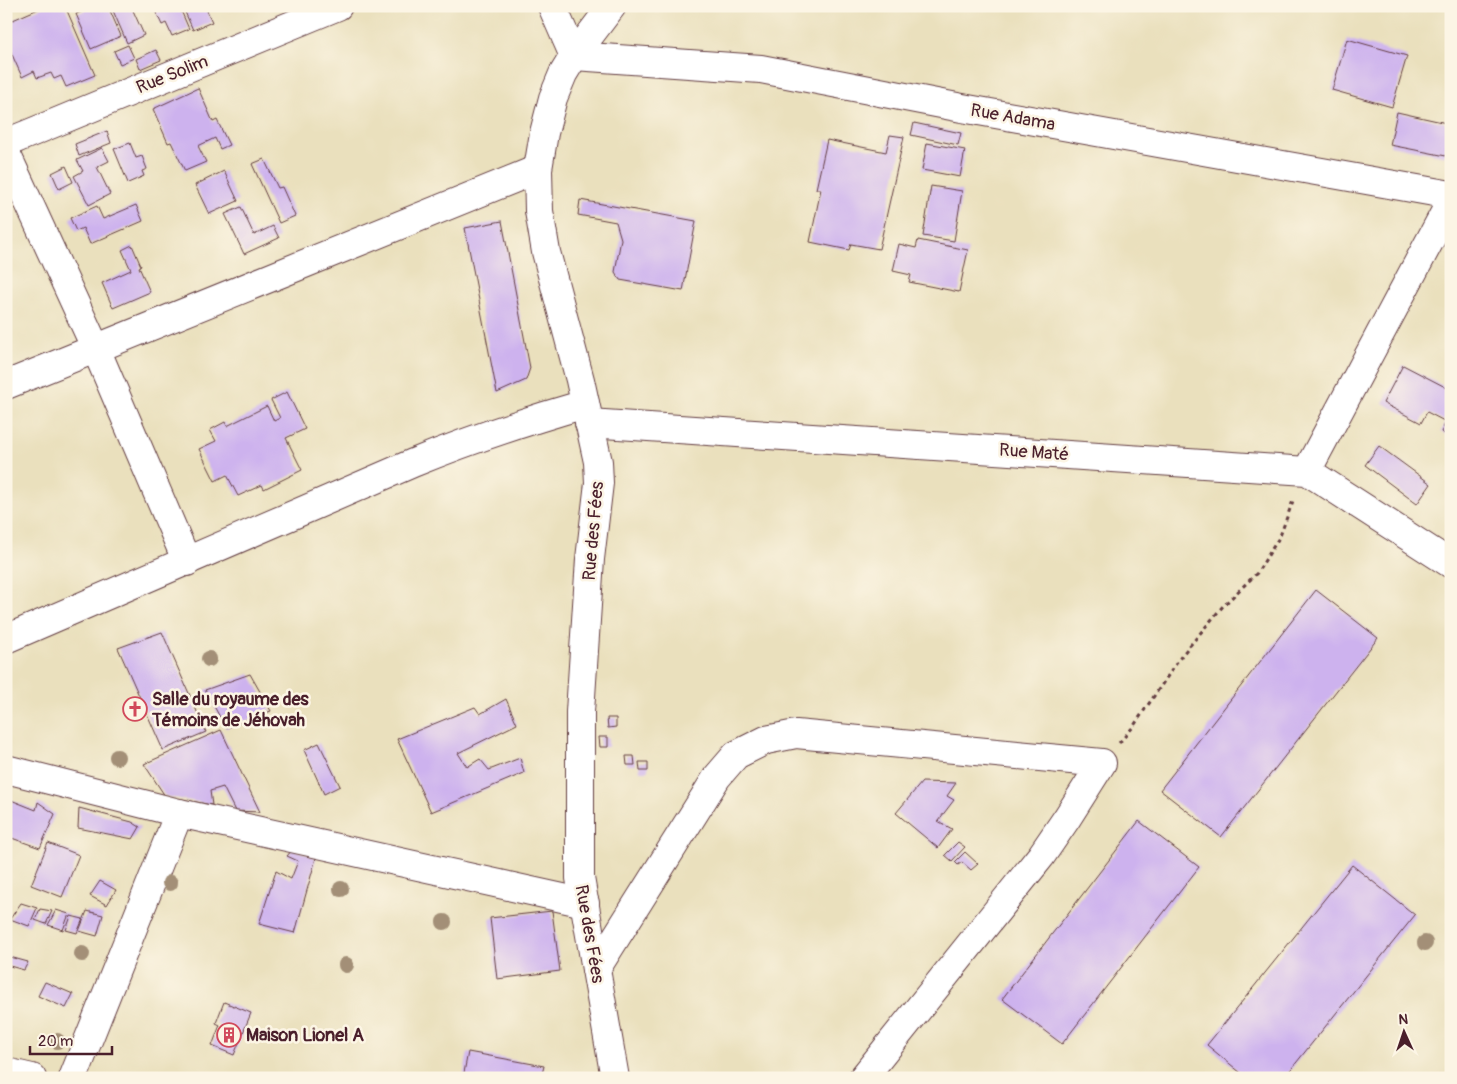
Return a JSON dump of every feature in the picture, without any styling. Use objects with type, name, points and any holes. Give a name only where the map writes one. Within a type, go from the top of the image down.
[{"type":"street","name":"Rue Solim","points":[[6,142],[338,6]]},
{"type":"street","points":[[552,6],[574,56]]},
{"type":"street","name":"Rue des Fées","points":[[612,6],[574,56],[563,74],[553,98],[544,133],[538,169],[539,211],[546,252],[598,462],[599,483],[590,559],[580,712],[580,878],[615,1078]]},
{"type":"street","name":"Rue Adama","points":[[574,56],[761,69],[962,108],[1451,195]]},
{"type":"street","points":[[6,154],[96,349],[187,562]]},
{"type":"street","points":[[6,384],[538,169]]},
{"type":"street","points":[[1307,471],[1451,201]]},
{"type":"street","points":[[6,639],[412,463],[530,420],[587,413]]},
{"type":"street","name":"Rue Maté","points":[[587,413],[1307,471],[1451,564]]},
{"type":"street","points":[[596,969],[717,777],[736,755],[766,740],[796,734],[1102,763],[1068,818],[1041,856],[863,1078]]},
{"type":"street","points":[[6,769],[179,813],[585,903]]},
{"type":"street","points":[[73,1078],[179,813]]},
{"type":"street","points":[[6,1072],[32,1078]]},
{"type":"path","points":[[1102,763],[1133,727],[1182,655],[1223,606],[1257,573],[1280,536],[1288,512],[1307,471]]},
{"type":"building","points":[[45,6],[65,6],[95,75],[66,87],[61,76],[54,79],[51,73],[37,78],[34,71],[22,77],[6,41],[6,23]]},
{"type":"building","points":[[89,6],[108,6],[121,36],[91,49],[76,14],[90,8]]},
{"type":"building","points":[[111,6],[131,6],[144,35],[127,43]]},
{"type":"building","points":[[159,6],[179,6],[189,29],[172,36],[166,23],[162,25],[156,12],[161,10]]},
{"type":"building","points":[[198,6],[205,6],[212,22],[193,30],[185,12]]},
{"type":"building","points":[[1347,39],[1407,56],[1392,107],[1332,90]]},
{"type":"building","points":[[128,45],[134,58],[120,64],[114,51]]},
{"type":"building","points":[[156,50],[161,60],[140,69],[136,59]]},
{"type":"building","points":[[198,88],[213,122],[217,120],[229,145],[220,149],[215,138],[198,146],[206,162],[185,171],[171,142],[168,143],[153,109]]},
{"type":"building","points":[[1397,112],[1451,124],[1446,156],[1390,145]]},
{"type":"building","points":[[914,123],[961,133],[958,145],[911,135]]},
{"type":"building","points":[[107,131],[111,143],[79,156],[75,144]]},
{"type":"building","points":[[890,135],[904,137],[879,249],[851,244],[849,250],[810,242],[821,189],[816,189],[827,140],[886,152]]},
{"type":"building","points":[[130,143],[136,158],[142,156],[147,169],[142,171],[144,176],[128,183],[114,149]]},
{"type":"building","points":[[927,143],[965,150],[960,177],[922,170]]},
{"type":"building","points":[[102,148],[109,161],[97,167],[110,194],[89,205],[74,176],[83,171],[77,160]]},
{"type":"building","points":[[264,159],[278,188],[282,187],[295,216],[279,223],[252,164]]},
{"type":"building","points":[[66,166],[73,182],[59,189],[52,173]]},
{"type":"building","points":[[224,171],[238,201],[209,214],[195,185]]},
{"type":"building","points":[[931,186],[962,191],[954,241],[923,236]]},
{"type":"building","points":[[580,200],[696,221],[683,291],[620,280],[615,272],[621,239],[616,222],[578,215]]},
{"type":"building","points":[[136,205],[143,221],[90,244],[83,228],[76,231],[70,218],[97,206],[103,219]]},
{"type":"building","points":[[241,207],[254,235],[273,226],[279,238],[244,254],[225,214]]},
{"type":"building","points":[[502,221],[530,368],[526,380],[497,393],[465,228]]},
{"type":"building","points":[[918,240],[968,250],[959,292],[909,282],[911,275],[893,271],[899,244],[916,248]]},
{"type":"building","points":[[132,245],[150,292],[113,308],[102,283],[131,270],[122,250]]},
{"type":"building","points":[[1403,365],[1451,390],[1451,437],[1441,432],[1446,422],[1427,412],[1421,423],[1383,403]]},
{"type":"building","points":[[287,392],[305,429],[286,438],[302,470],[264,489],[262,485],[238,496],[227,475],[215,481],[199,449],[216,441],[210,430],[225,422],[227,426],[267,406],[274,421],[280,418],[271,400]]},
{"type":"building","points":[[1379,446],[1431,484],[1417,504],[1365,465]]},
{"type":"building","points":[[1316,590],[1378,638],[1221,837],[1160,790]]},
{"type":"building","points":[[162,632],[206,732],[163,750],[118,648]]},
{"type":"building","points":[[250,674],[271,711],[226,728],[205,690]]},
{"type":"building","points":[[506,699],[517,724],[458,753],[467,767],[480,759],[489,770],[520,758],[524,773],[431,812],[397,739],[475,707],[480,714]]},
{"type":"building","points":[[607,718],[616,718],[616,727],[608,728]]},
{"type":"building","points":[[221,730],[260,812],[235,811],[223,787],[210,791],[212,805],[165,796],[144,764]]},
{"type":"building","points":[[599,737],[608,737],[608,747],[600,747]]},
{"type":"building","points":[[319,743],[340,786],[324,794],[304,750]]},
{"type":"building","points":[[626,756],[634,756],[635,765],[627,765]]},
{"type":"building","points":[[639,762],[648,762],[648,771],[640,771]]},
{"type":"building","points":[[922,782],[956,783],[947,796],[954,800],[938,821],[952,829],[938,848],[896,813]]},
{"type":"building","points":[[6,798],[36,810],[38,802],[55,814],[40,848],[6,836]]},
{"type":"building","points":[[79,808],[132,822],[140,827],[133,839],[78,828]]},
{"type":"building","points":[[1139,821],[1199,867],[1062,1044],[1002,999]]},
{"type":"building","points":[[958,842],[965,847],[952,861],[945,855]]},
{"type":"building","points":[[48,843],[79,855],[62,897],[31,885]]},
{"type":"building","points":[[293,849],[316,858],[295,933],[259,924],[276,871],[291,879],[298,861],[287,856]]},
{"type":"building","points":[[965,852],[978,864],[971,870],[962,862],[958,865],[955,862]]},
{"type":"building","points":[[1352,865],[1415,915],[1284,1078],[1247,1078],[1207,1045]]},
{"type":"building","points":[[100,881],[116,890],[107,905],[90,896]]},
{"type":"building","points":[[21,903],[37,908],[29,926],[10,919]]},
{"type":"building","points":[[40,909],[52,911],[46,924],[35,920]]},
{"type":"building","points":[[56,910],[69,914],[63,930],[48,925]]},
{"type":"building","points":[[87,911],[103,915],[97,936],[79,931]]},
{"type":"building","points":[[552,911],[560,971],[497,979],[490,918]]},
{"type":"building","points":[[71,916],[83,919],[77,933],[66,930]]},
{"type":"building","points":[[6,956],[28,962],[24,970],[6,965]]},
{"type":"building","points":[[45,982],[73,994],[66,1008],[38,996]]},
{"type":"building","name":"Maison Lionel A","points":[[224,1002],[251,1013],[234,1055],[212,1046],[220,1025],[216,1023]]},
{"type":"building","points":[[468,1052],[544,1066],[541,1078],[463,1078]]},
{"type":"place","name":"Salle du royaume des Témoins de Jéhovah","points":[[135,709]]},
{"type":"place","name":"Maison Lionel A","points":[[229,1035]]}]
